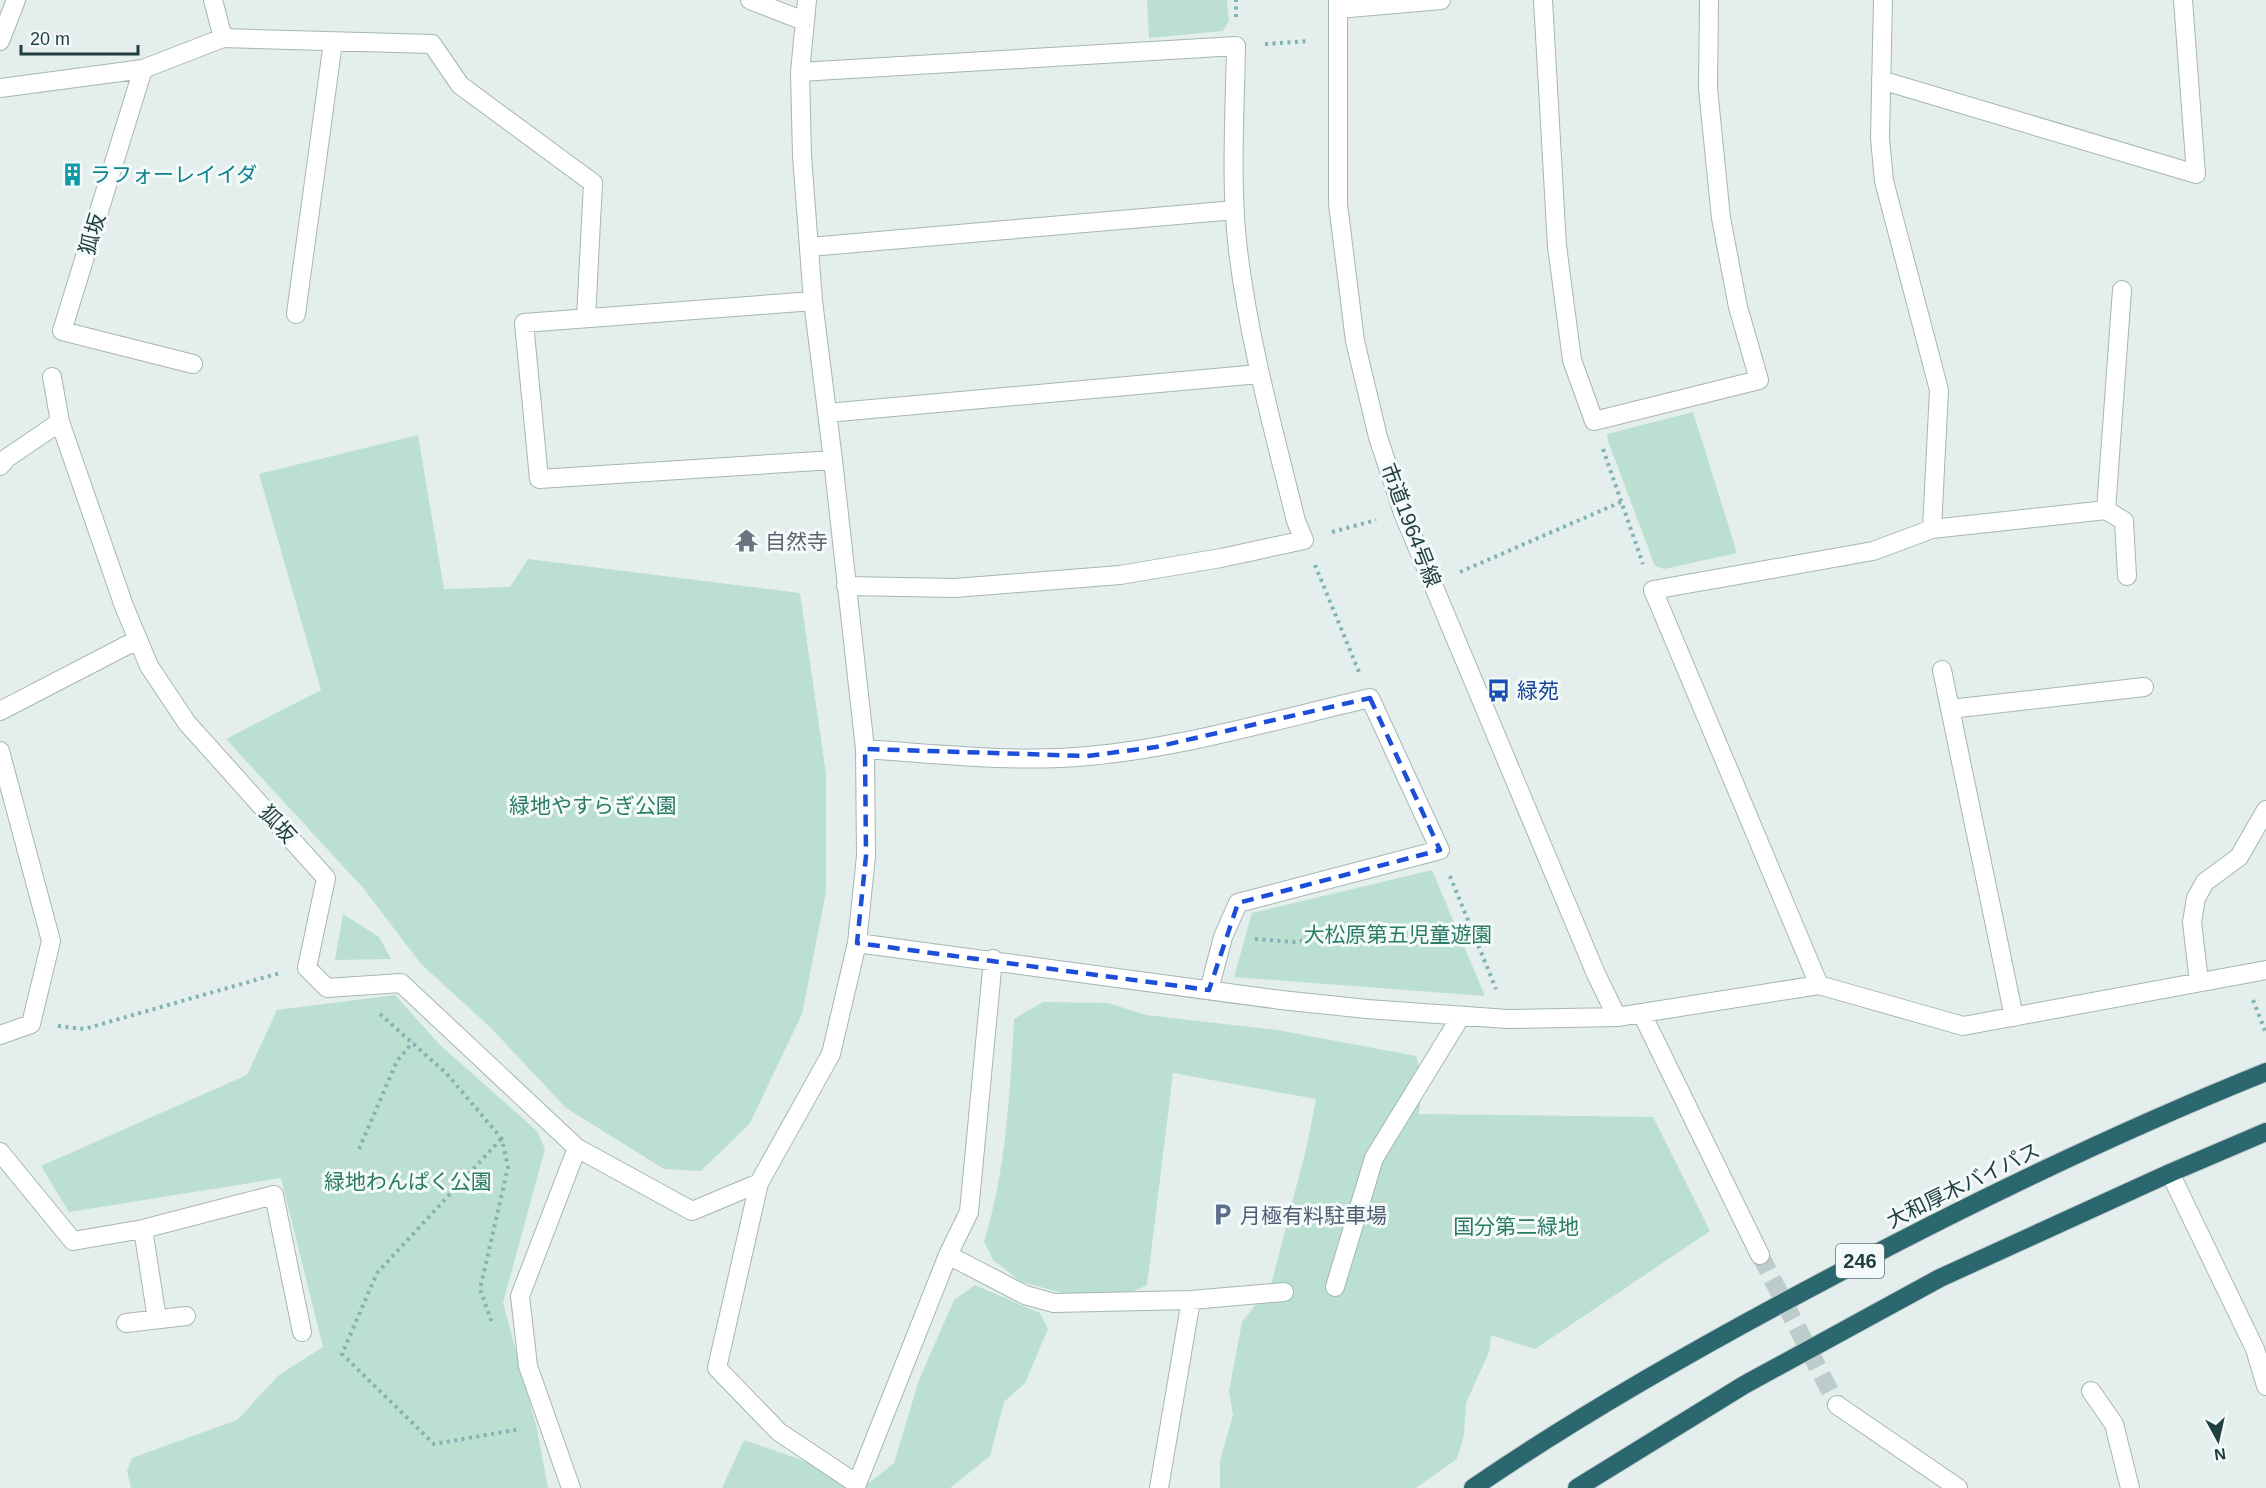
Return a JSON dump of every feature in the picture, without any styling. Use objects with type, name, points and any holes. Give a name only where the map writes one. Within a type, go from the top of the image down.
[{"type":"highway","name":"大和厚木バイパス","points":[[1473,1488],[1522,1454],[1716,1337],[1906,1236],[2145,1122],[2266,1072]]},
{"type":"highway","name":"246","points":[[1577,1488],[1744,1385],[1940,1278],[2170,1173],[2266,1132]]},
{"type":"street","points":[[0,41],[16,0]]},
{"type":"street","points":[[213,0],[223,38]]},
{"type":"street","points":[[750,0],[804,21]]},
{"type":"street","points":[[807,0],[800,72],[802,156],[813,301],[865,749],[866,856],[857,943],[831,1054],[759,1183],[717,1368],[779,1432],[857,1484],[948,1255],[969,1212],[993,959]]},
{"type":"street","points":[[1338,5],[1441,0]]},
{"type":"street","points":[[1543,0],[1557,246],[1572,360],[1594,421],[1759,380],[1738,307],[1721,218],[1708,89],[1709,0]]},
{"type":"street","points":[[1883,0],[1880,138],[1884,181],[1939,390],[1932,529]]},
{"type":"street","points":[[1881,80],[2196,174],[2183,0]]},
{"type":"street","name":"市道1964号線","points":[[1338,5],[1338,204],[1355,341],[1378,437],[1403,513],[1596,974],[1617,1017]]},
{"type":"street","points":[[0,88],[143,69],[223,38],[432,44],[460,85],[593,183],[586,318]]},
{"type":"street","points":[[296,314],[333,42]]},
{"type":"street","points":[[800,72],[1236,46],[1235,210],[1238,250],[1259,374],[1296,521],[1304,540],[1221,558],[1119,575],[956,588],[846,586]]},
{"type":"street","name":"狐坂","points":[[143,69],[62,331],[194,364]]},
{"type":"street","points":[[810,247],[1235,210]]},
{"type":"street","points":[[2106,510],[2121,290]]},
{"type":"street","points":[[813,301],[524,323],[539,479],[833,460]]},
{"type":"street","points":[[827,413],[1259,374]]},
{"type":"street","name":"狐坂","points":[[52,377],[60,422],[137,640],[149,666],[187,723],[326,878],[306,968]]},
{"type":"street","points":[[0,466],[7,458],[60,422]]},
{"type":"street","points":[[1819,985],[1653,590],[1873,551],[1932,529],[2106,510],[2124,521],[2127,576]]},
{"type":"street","points":[[0,711],[137,640]]},
{"type":"street","points":[[1942,670],[2014,1017]]},
{"type":"street","points":[[1950,709],[2144,687]]},
{"type":"street","points":[[865,749],[997,757],[1087,756],[1156,747],[1370,698],[1440,850],[1238,903],[1223,937],[1209,990]]},
{"type":"street","points":[[0,751],[51,941],[31,1024],[0,1035]]},
{"type":"street","points":[[2199,982],[2192,922],[2196,898],[2205,882],[2258,840],[2266,810]]},
{"type":"street","points":[[857,943],[1356,1008],[1508,1019],[1617,1017],[1819,985],[1963,1026],[2266,970]]},
{"type":"street","points":[[306,968],[327,988],[401,982],[577,1148],[692,1211],[759,1183]]},
{"type":"street","points":[[1642,1014],[1760,1255]]},
{"type":"street","points":[[1335,1287],[1374,1158],[1461,1016]]},
{"type":"street","points":[[571,1488],[528,1366],[520,1296],[577,1148]]},
{"type":"street","points":[[0,1152],[73,1241],[143,1229],[274,1195],[302,1332]]},
{"type":"street","points":[[2170,1173],[2255,1349],[2266,1386]]},
{"type":"street","points":[[143,1229],[157,1319]]},
{"type":"street","points":[[948,1255],[1025,1295],[1054,1303],[1191,1300],[1284,1292]]},
{"type":"street","points":[[1159,1488],[1191,1300]]},
{"type":"street","points":[[126,1323],[186,1316]]},
{"type":"street","points":[[2091,1391],[2114,1424],[2130,1488]]},
{"type":"street","points":[[1837,1405],[1958,1488]]},
{"type":"path","points":[[1236,46],[1317,40]]},
{"type":"path","points":[[1594,421],[1653,590]]},
{"type":"path","points":[[1460,572],[1621,501]]},
{"type":"path","points":[[1370,698],[1304,540],[1383,518]]},
{"type":"path","points":[[1440,850],[1508,1019]]},
{"type":"path","points":[[1281,941],[1295,942],[1361,932]]},
{"type":"path","points":[[31,1024],[84,1029],[275,974],[306,968]]},
{"type":"path","points":[[353,986],[375,1010],[447,1074],[502,1138],[377,1273],[342,1354],[434,1444],[528,1428]]},
{"type":"path","points":[[2250,993],[2266,1033]]},
{"type":"path","points":[[359,1149],[397,1061],[413,1042]]},
{"type":"highlighted area","points":[[1370,698],[1440,850],[1238,903],[1209,990],[857,943],[866,856],[865,749],[1087,756],[1156,747]]},
{"type":"green space","points":[[1147,0],[1227,0],[1229,21],[1223,31],[1149,38]]},
{"type":"green space","points":[[1693,412],[1737,553],[1664,569],[1655,566],[1607,434]]},
{"type":"green space","name":"緑地やすらぎ公園","points":[[418,435],[444,589],[510,587],[528,559],[800,593],[826,774],[826,892],[802,1014],[750,1123],[701,1171],[664,1169],[566,1108],[490,1027],[421,964],[364,889],[226,739],[321,690],[259,474]]},
{"type":"green space","name":"大松原第五児童遊園","points":[[1432,870],[1485,996],[1234,977],[1252,913]]},
{"type":"green space","points":[[343,914],[379,937],[391,959],[335,960]]},
{"type":"green space","name":"緑地わんぱく公園","points":[[395,995],[441,1046],[537,1131],[545,1149],[503,1303],[537,1429],[548,1488],[131,1488],[127,1471],[132,1458],[237,1420],[279,1375],[323,1347],[281,1178],[69,1212],[41,1166],[247,1075],[277,1010]]},
{"type":"green space","name":"国分第二緑地","points":[[1043,1002],[1108,1003],[1146,1015],[1277,1030],[1416,1056],[1423,1081],[1419,1114],[1653,1117],[1710,1231],[1535,1349],[1491,1335],[1489,1352],[1466,1403],[1464,1435],[1457,1459],[1416,1488],[1220,1488],[1220,1461],[1233,1415],[1229,1391],[1242,1322],[1271,1285],[1307,1145],[1316,1099],[1173,1073],[1147,1285],[1132,1292],[1084,1299],[1022,1282],[994,1261],[984,1242],[1002,1160],[1009,1103],[1014,1019]]},
{"type":"green space","points":[[975,1285],[1040,1313],[1048,1329],[1025,1383],[1004,1402],[990,1456],[950,1488],[722,1488],[744,1440],[869,1483],[894,1463],[919,1380],[954,1300]]},
{"type":"tunnel","points":[[1760,1255],[1837,1405]]},
{"type":"place","name":"ラフォーレイイダ","points":[[72,174]]},
{"type":"place","name":"自然寺","points":[[747,541]]},
{"type":"place","name":"緑苑","points":[[1499,690]]},
{"type":"place","name":"月極有料駐車場","points":[[1222,1215]]}]
